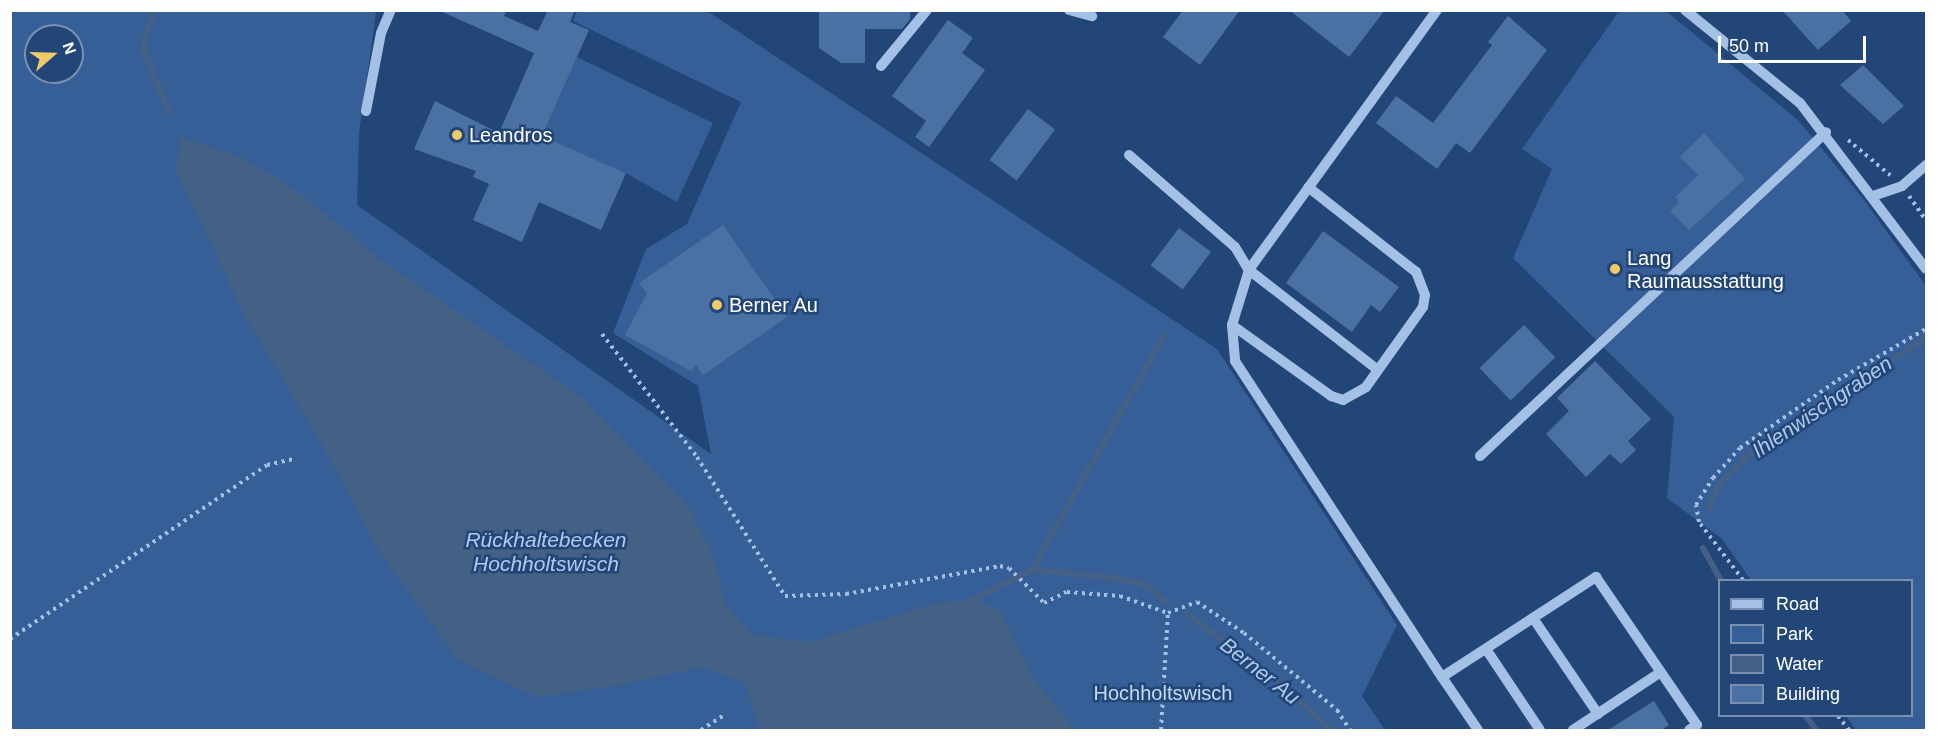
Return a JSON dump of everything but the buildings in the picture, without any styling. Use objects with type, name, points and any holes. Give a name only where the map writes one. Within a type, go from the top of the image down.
[{"type":"street","points":[[366,111],[381,33],[391,10]]},
{"type":"street","points":[[881,66],[927,10]]},
{"type":"street","points":[[1069,10],[1092,16]]},
{"type":"street","points":[[1437,10],[1249,270],[1232,324],[1235,361],[1478,730]]},
{"type":"street","points":[[1685,10],[1800,103],[1826,132],[1926,269]]},
{"type":"street","points":[[1480,456],[1826,132]]},
{"type":"street","points":[[1129,155],[1234,247],[1249,270],[1378,370]]},
{"type":"street","points":[[1873,196],[1902,186],[1926,165]]},
{"type":"street","points":[[1232,324],[1331,396],[1343,400],[1360,394],[1423,307],[1421,281],[1407,262],[1308,187]]},
{"type":"street","points":[[1442,677],[1596,577],[1661,672],[1696,729]]},
{"type":"street","points":[[1533,618],[1598,714]]},
{"type":"street","points":[[1486,649],[1540,730]]},
{"type":"street","points":[[1572,730],[1661,672]]},
{"type":"path","points":[[1846,138],[1902,186],[1926,220]]},
{"type":"path","points":[[1742,579],[1699,522],[1696,505],[1713,478],[1740,448],[1838,380],[1926,329]]},
{"type":"path","points":[[602,334],[697,457],[785,596],[846,594],[1000,566],[1009,568],[1044,603],[1067,592],[1120,596],[1168,613],[1197,602],[1244,633],[1337,710],[1350,730]]},
{"type":"path","points":[[10,639],[267,465],[294,459]]},
{"type":"path","points":[[1161,730],[1168,613]]},
{"type":"path","points":[[700,730],[724,715]]},
{"type":"path","points":[[1839,717],[1849,730]]},
{"type":"green space","name":"Hochholtswisch","points":[[370,10],[376,13],[359,133],[357,205],[711,454],[698,386],[613,333],[646,249],[687,224],[741,102],[573,21],[577,11],[707,11],[1217,349],[1397,625],[1362,696],[1385,730],[11,730],[10,11]]},
{"type":"green space","points":[[1619,11],[1666,11],[1798,120],[1864,200],[1926,286],[1926,730],[1856,730],[1847,717],[1913,717],[1913,579],[1750,579],[1722,539],[1667,498],[1674,417],[1513,258],[1552,169],[1522,149]]},
{"type":"green space","points":[[577,57],[713,123],[677,202],[626,173],[542,136]]},
{"type":"water","name":"Rückhaltebecken Hochholtswisch","points":[[180,137],[241,157],[275,177],[310,201],[384,262],[580,396],[688,505],[715,559],[724,603],[753,635],[810,642],[937,603],[974,599],[1000,611],[1036,682],[1075,730],[760,730],[745,683],[701,667],[625,684],[538,697],[458,660],[381,554],[315,432],[247,320],[176,171]]},
{"type":"waterway","name":"Berner Au","points":[[155,10],[145,38],[145,55],[170,113]]},
{"type":"waterway","points":[[1032,570],[1164,336]]},
{"type":"waterway","name":"Ihlenwischgraben","points":[[1709,508],[1719,485],[1757,446],[1921,341]]},
{"type":"waterway","name":"Ihlenwischgraben","points":[[1703,548],[1720,579]]},
{"type":"waterway","name":"Berner Au","points":[[974,599],[1032,570],[1100,576],[1145,584],[1167,603]]},
{"type":"waterway","name":"Berner Au","points":[[1187,614],[1287,689],[1331,730]]},
{"type":"waterway","name":"Ihlenwischgraben","points":[[1807,717],[1816,730]]},
{"type":"place","name":"Leandros","points":[[457,135]]},
{"type":"place","name":"Lang Raumausstattung","points":[[1615,269]]},
{"type":"place","name":"Berner Au","points":[[717,305]]}]
